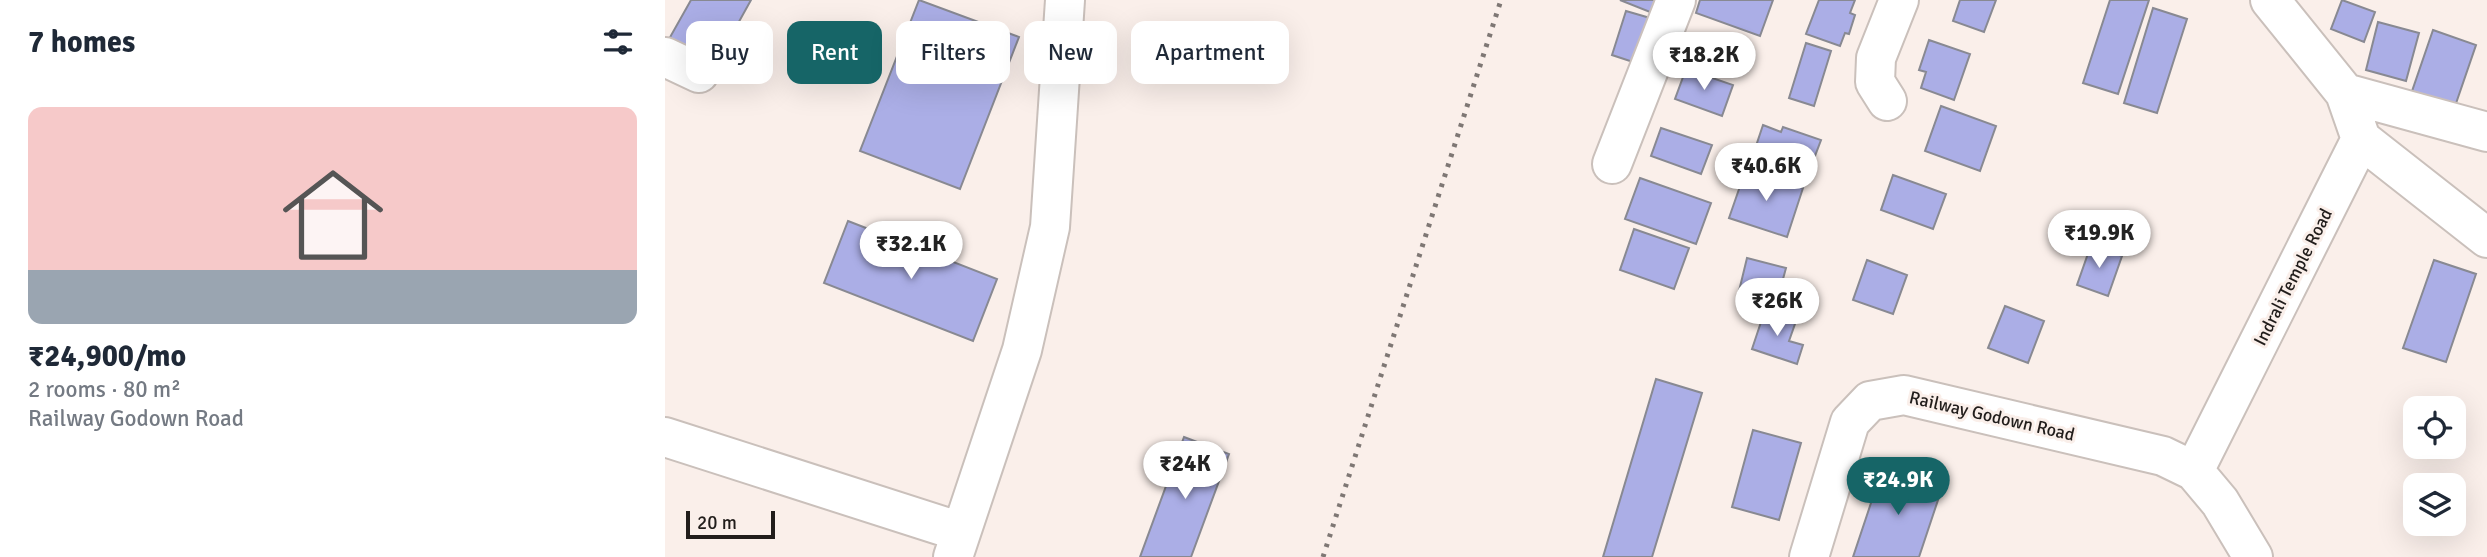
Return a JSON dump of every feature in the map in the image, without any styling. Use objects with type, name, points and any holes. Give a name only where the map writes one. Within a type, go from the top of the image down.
[{"type":"street","points":[[665,437],[957,545],[1022,350],[1051,227],[1065,0]]},
{"type":"street","points":[[1612,164],[1677,0]]},
{"type":"street","points":[[1887,101],[1875,82],[1876,58],[1899,0]]},
{"type":"street","points":[[2270,0],[2345,93],[2361,139],[2487,238]]},
{"type":"street","points":[[665,57],[686,67]]},
{"type":"street","points":[[2345,93],[2487,132]]},
{"type":"street","name":"Indrali Temple Road","points":[[2194,471],[2361,139]]},
{"type":"street","name":"Railway Godown Road","points":[[1809,557],[1850,422],[1870,401],[1905,395],[2163,456],[2194,471]]},
{"type":"street","points":[[2194,471],[2220,502],[2253,557]]},
{"type":"building","points":[[691,0],[751,0],[739,21],[686,21],[686,49],[669,39]]},
{"type":"building","points":[[919,0],[976,21],[911,21]]},
{"type":"building","points":[[1620,0],[1667,0],[1660,16]]},
{"type":"building","points":[[1700,0],[1773,0],[1760,36],[1696,13]]},
{"type":"building","points":[[1819,0],[1855,0],[1850,13],[1855,15],[1849,34],[1845,33],[1840,46],[1806,34]]},
{"type":"building","points":[[1960,0],[1996,0],[1984,32],[1953,21]]},
{"type":"building","points":[[2110,0],[2149,0],[2118,94],[2083,83]]},
{"type":"building","points":[[2342,0],[2375,12],[2364,42],[2331,29]]},
{"type":"building","points":[[2153,8],[2187,19],[2157,113],[2124,103]]},
{"type":"building","points":[[1626,11],[1650,18],[1636,63],[1612,55]]},
{"type":"building","points":[[2378,22],[2419,33],[2406,81],[2366,70]]},
{"type":"building","points":[[2433,30],[2476,45],[2452,115],[2409,100]]},
{"type":"building","points":[[1010,34],[1019,37],[1010,60]]},
{"type":"building","points":[[1929,40],[1970,54],[1954,100],[1921,88],[1926,72],[1919,70]]},
{"type":"building","points":[[1806,43],[1831,51],[1814,106],[1789,98]]},
{"type":"building","points":[[896,59],[896,84],[1001,84],[960,189],[860,151]]},
{"type":"building","points":[[1686,69],[1733,85],[1722,116],[1675,99]]},
{"type":"building","points":[[1941,106],[1996,126],[1980,171],[1925,151]]},
{"type":"building","points":[[1763,125],[1781,132],[1783,127],[1821,140],[1807,177],[1752,158]]},
{"type":"building","points":[[1661,128],[1712,145],[1701,174],[1651,156]]},
{"type":"building","points":[[1746,169],[1803,188],[1787,237],[1729,218]]},
{"type":"building","points":[[1893,175],[1946,194],[1933,229],[1881,210]]},
{"type":"building","points":[[1640,178],[1711,203],[1696,244],[1625,219]]},
{"type":"building","points":[[848,221],[997,279],[973,341],[824,283]]},
{"type":"building","points":[[1634,229],[1689,248],[1674,289],[1620,270]]},
{"type":"building","points":[[2091,245],[2122,256],[2108,296],[2077,285]]},
{"type":"building","points":[[1747,258],[1786,268],[1777,301],[1739,291]]},
{"type":"building","points":[[1867,260],[1907,275],[1893,314],[1853,300]]},
{"type":"building","points":[[2434,260],[2476,274],[2446,362],[2403,348]]},
{"type":"building","points":[[2005,306],[2044,321],[2028,363],[1988,348]]},
{"type":"building","points":[[1765,310],[1796,321],[1789,341],[1803,345],[1797,364],[1752,349]]},
{"type":"building","points":[[1656,379],[1702,393],[1652,557],[1603,557]]},
{"type":"building","points":[[1753,430],[1801,443],[1779,520],[1732,507]]},
{"type":"building","points":[[1184,437],[1229,454],[1191,557],[1140,557]]},
{"type":"building","points":[[1883,467],[1942,488],[1919,557],[1853,557]]},
{"type":"railway","points":[[1323,557],[1501,0]]}]
